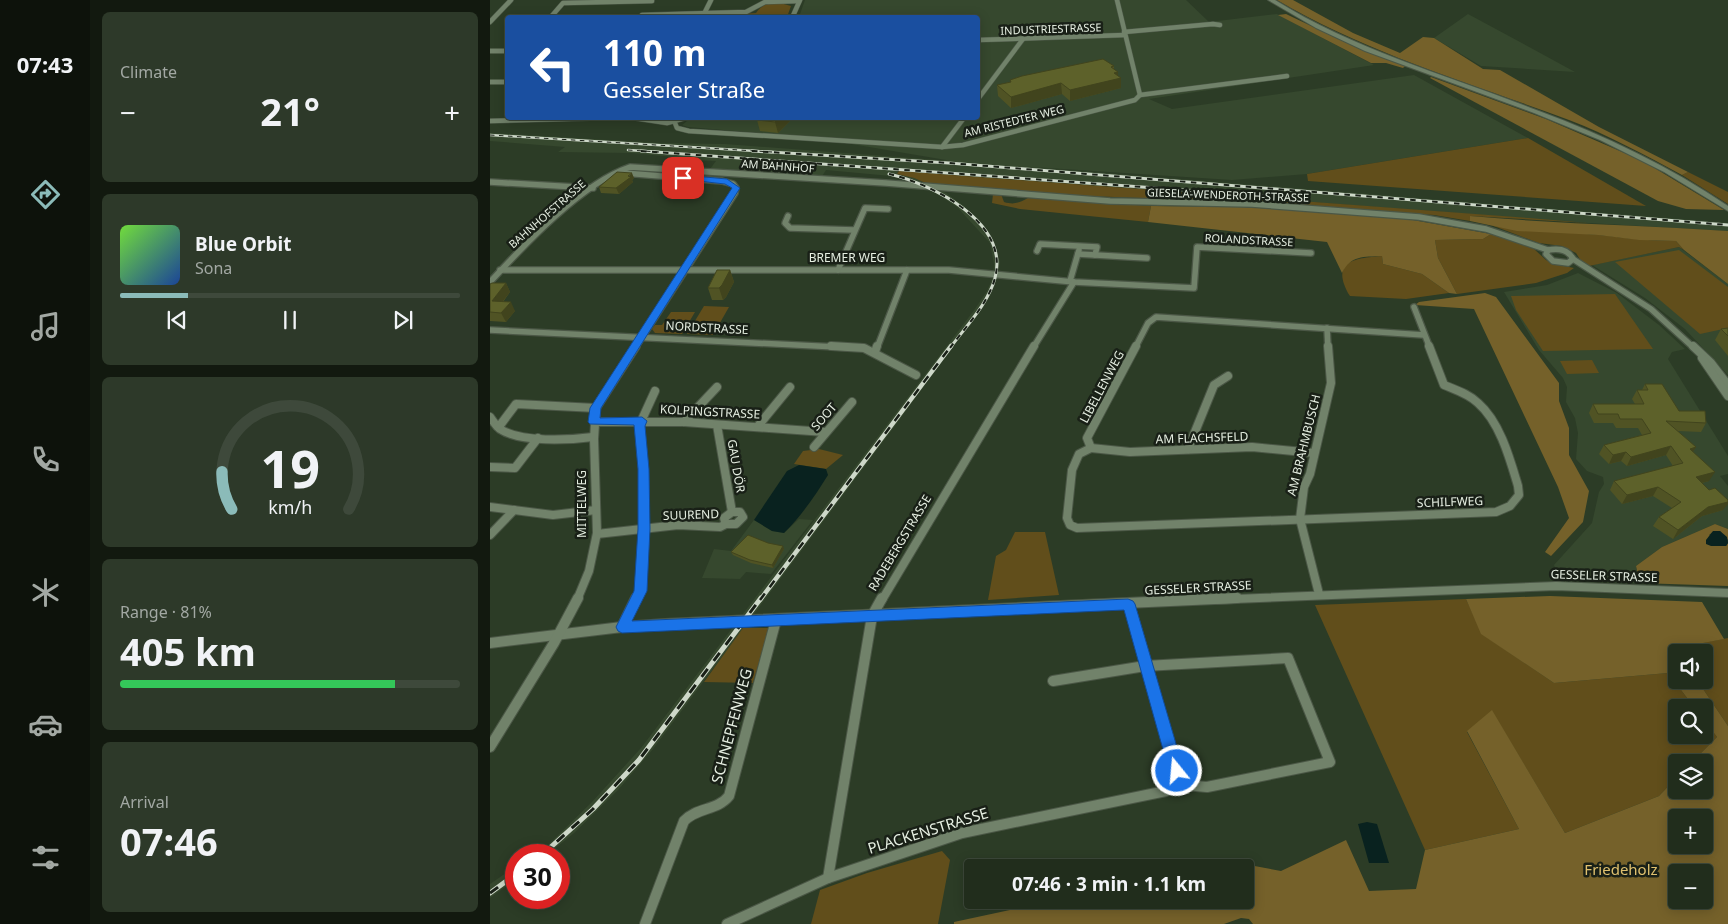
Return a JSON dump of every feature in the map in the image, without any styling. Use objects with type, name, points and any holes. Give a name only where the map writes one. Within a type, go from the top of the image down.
[{"type":"main road","points":[[1271,0],[1344,40],[1564,122],[1613,143],[1665,169],[1728,208]]},
{"type":"street","points":[[490,22],[511,0]]},
{"type":"street","points":[[553,15],[564,2],[653,0]]},
{"type":"street","points":[[643,15],[653,0]]},
{"type":"street","points":[[704,14],[711,0]]},
{"type":"street","points":[[687,15],[746,12],[765,2],[799,0],[793,15]]},
{"type":"street","points":[[1117,0],[1140,95]]},
{"type":"street","name":"INDUSTRIESTRASSE","points":[[980,40],[1125,34],[1213,24],[1220,25]]},
{"type":"street","points":[[980,96],[1023,39]]},
{"type":"street","points":[[490,51],[505,51]]},
{"type":"street","name":"AM RISTEDTER WEG","points":[[650,120],[675,123],[677,128],[689,131],[942,147],[963,144],[1135,100],[1140,95],[1287,76]]},
{"type":"street","points":[[490,82],[505,82]]},
{"type":"street","points":[[490,121],[527,120]]},
{"type":"street","points":[[675,123],[681,120]]},
{"type":"street","points":[[942,147],[962,120]]},
{"type":"street","name":"BAHNHOFSTRASSE","points":[[490,282],[529,241],[613,172],[622,167]]},
{"type":"street","name":"AM BAHNHOF","points":[[622,167],[933,187]]},
{"type":"street","name":"MITTELWEG","points":[[490,747],[559,634],[580,593],[591,561],[597,534],[593,437],[596,408],[640,336],[736,188],[733,184],[722,181],[613,172]]},
{"type":"street","points":[[490,182],[593,188]]},
{"type":"street","name":"GIESELA-WENDEROTH-STRASSE","points":[[933,187],[1110,201],[1252,204],[1419,217],[1486,230],[1548,250],[1560,249],[1568,252],[1570,261]]},
{"type":"street","points":[[838,270],[854,230],[866,208],[888,209]]},
{"type":"street","points":[[788,216],[785,223],[790,228],[854,230]]},
{"type":"street","points":[[1037,251],[1040,244],[1097,247],[1095,255]]},
{"type":"street","name":"RADEBERGSTRASSE","points":[[828,878],[872,616],[979,434],[1072,282],[1080,246]]},
{"type":"street","name":"ROLANDSTRASSE","points":[[1194,288],[1196,247],[1311,253]]},
{"type":"street","points":[[1548,250],[1546,254],[1548,258],[1560,263],[1570,261],[1593,272],[1651,309],[1711,363],[1728,385]]},
{"type":"street","points":[[1078,254],[1147,258]]},
{"type":"street","name":"BREMER WEG","points":[[500,270],[948,270],[1072,282],[1194,288]]},
{"type":"street","points":[[875,352],[907,270]]},
{"type":"street","name":"SCHILFWEG","points":[[1300,519],[1496,512],[1510,506],[1519,495],[1518,482],[1489,413],[1479,403],[1444,385],[1414,307]]},
{"type":"street","name":"LIBELLENWEG","points":[[1091,448],[1087,438],[1148,323],[1156,317],[1327,328]]},
{"type":"street","points":[[1327,328],[1424,335]]},
{"type":"street","name":"AM BRAHMBUSCH","points":[[1319,594],[1300,519],[1304,487],[1310,474],[1331,383],[1327,328]]},
{"type":"street","name":"NORDSTRASSE","points":[[490,330],[864,348],[875,352],[916,375]]},
{"type":"street","points":[[1700,354],[1728,396]]},
{"type":"street","points":[[1188,449],[1214,385],[1228,376]]},
{"type":"street","points":[[684,422],[716,387]]},
{"type":"street","points":[[758,426],[790,387]]},
{"type":"street","points":[[622,627],[640,591],[644,529],[643,469],[639,426],[655,391]]},
{"type":"street","name":"SOOT","points":[[814,447],[852,402]]},
{"type":"street","points":[[497,426],[501,424],[516,404],[596,408]]},
{"type":"street","points":[[490,417],[497,426],[507,433],[538,438],[578,439],[593,437]]},
{"type":"street","name":"KOLPINGSTRASSE","points":[[594,422],[684,422],[825,432]]},
{"type":"street","name":"GAU DÖR","points":[[717,425],[732,512],[740,512],[743,517],[740,522],[726,524]]},
{"type":"street","points":[[490,467],[515,468],[538,438]]},
{"type":"street","name":"AM FLACHSFELD","points":[[1091,448],[1130,452],[1252,447],[1314,453]]},
{"type":"street","points":[[1091,448],[1079,454],[1072,470],[1067,518],[1070,525],[1077,528],[1300,519]]},
{"type":"street","points":[[490,507],[553,516],[596,510]]},
{"type":"street","points":[[490,535],[514,510]]},
{"type":"street","points":[[726,524],[724,518],[732,512]]},
{"type":"street","name":"SUUREND","points":[[597,534],[678,525],[720,526],[726,524]]},
{"type":"street","name":"GESSELER STRASSE","points":[[490,643],[622,627],[1319,594],[1527,586],[1728,593]]},
{"type":"street","points":[[1128,604],[1132,612],[1145,666],[1177,771],[1174,784]]},
{"type":"street","name":"SCHNEPFENWEG","points":[[644,924],[684,821],[693,811],[722,805],[729,796],[776,620]]},
{"type":"street","name":"PLACKENSTRASSE","points":[[727,924],[828,878],[962,833],[1166,790],[1174,784],[1207,787],[1330,762],[1288,658],[1145,666],[1053,682]]},
{"type":"shaded area","points":[[805,0],[1186,0],[1209,22],[1277,14],[1374,65],[1149,99],[1172,109],[1414,75],[1528,138],[1307,174],[1232,180],[1017,166],[1728,223],[1728,231],[1588,223],[899,171],[897,174],[914,178],[943,191],[964,206],[993,241],[1000,262],[990,294],[900,419],[653,749],[618,790],[574,833],[560,844],[549,844],[592,802],[641,748],[975,309],[987,291],[993,277],[994,264],[990,243],[957,207],[924,185],[891,176],[826,170],[821,178],[710,169],[716,161],[695,160],[696,157],[685,158],[631,153],[558,152],[565,147],[490,141],[490,133],[657,143],[725,144],[952,161],[816,138],[682,125],[688,120],[980,120],[980,15],[800,15]]},
{"type":"shaded area","points":[[780,3],[791,6],[788,15],[738,15],[756,13],[769,4]]},
{"type":"shaded area","points":[[1468,14],[1575,72],[1481,66],[1434,38]]},
{"type":"shaded area","points":[[1528,138],[1646,206],[1308,181],[1307,174]]},
{"type":"shaded area","points":[[899,171],[1588,223],[1470,216],[1470,221],[1434,215],[1253,202],[1059,195],[940,184],[935,187],[914,178],[897,174]]},
{"type":"shaded area","points":[[1688,172],[1728,192],[1728,204],[1682,175]]},
{"type":"shaded area","points":[[993,194],[1001,194],[1004,202],[1011,203],[1028,198],[1151,206],[1148,222],[1020,209],[992,203]]},
{"type":"shaded area","points":[[1491,225],[1532,231],[1676,241],[1684,250],[1679,247],[1589,266],[1581,261],[1576,253],[1562,246],[1539,243]]},
{"type":"shaded area","points":[[1491,234],[1534,249],[1546,260],[1554,264],[1574,268],[1567,273],[1536,283],[1457,294],[1438,258],[1435,240],[1483,239]]},
{"type":"shaded area","points":[[1679,247],[1728,284],[1728,375],[1685,329],[1645,298],[1592,265]]},
{"type":"shaded area","points":[[1679,250],[1728,287],[1728,328],[1700,334],[1615,262]]},
{"type":"shaded area","points":[[1382,256],[1383,264],[1422,274],[1449,293],[1406,299],[1350,296],[1342,276],[1348,264],[1362,258]]},
{"type":"shaded area","points":[[1578,273],[1617,293],[1659,325],[1685,349],[1672,352],[1668,359],[1728,456],[1728,474],[1720,476],[1728,486],[1728,529],[1715,524],[1662,547],[1636,566],[1640,583],[1560,581],[1554,565],[1592,523],[1599,492],[1604,484],[1603,477],[1587,471],[1576,459],[1578,433],[1575,418],[1566,402],[1567,387],[1563,378],[1539,350],[1504,292],[1547,285]]},
{"type":"shaded area","points":[[1615,294],[1653,349],[1543,351],[1516,310],[1511,296]]},
{"type":"shaded area","points":[[704,306],[729,307],[713,335],[687,334]]},
{"type":"shaded area","points":[[671,312],[695,312],[682,334],[655,333],[652,329],[655,325],[662,325]]},
{"type":"shaded area","points":[[1592,360],[1599,373],[1567,374],[1560,361]]},
{"type":"shaded area","points":[[819,449],[843,455],[826,469],[794,464],[803,451]]},
{"type":"shaded area","points":[[799,519],[813,520],[771,574],[746,572],[740,579],[702,578],[714,549],[731,551],[754,520],[772,531],[784,533]]},
{"type":"shaded area","points":[[1015,532],[1045,532],[1059,595],[988,600],[996,556],[1006,550]]},
{"type":"shaded area","points":[[1466,599],[1482,634],[1554,683],[1668,673],[1668,689],[1680,689],[1688,699],[1668,699],[1668,744],[1710,744],[1700,754],[1668,754],[1668,786],[1659,796],[1565,833],[1492,711],[1467,732],[1519,829],[1425,850],[1315,605]]},
{"type":"shaded area","points":[[743,628],[769,628],[753,683],[704,682]]},
{"type":"shaded area","points":[[1728,638],[1728,726],[1713,704],[1713,699],[1710,699],[1703,689],[1713,689],[1713,644],[1697,644]]},
{"type":"shaded area","points":[[1713,732],[1717,737],[1713,741]]},
{"type":"shaded area","points":[[942,851],[950,860],[938,924],[811,924],[820,890],[867,873]]},
{"type":"shaded area","points":[[505,874],[505,887],[490,898],[490,884]]},
{"type":"green space","points":[[1277,0],[1293,0],[1353,33],[1400,53],[1423,37],[1434,38],[1483,69],[1500,70],[1599,127],[1688,172],[1682,175],[1584,126],[1384,52],[1312,19]]},
{"type":"green space","points":[[1286,14],[1345,42],[1405,66],[1403,68],[1386,63],[1371,63],[1278,15]]},
{"type":"green space","points":[[1431,77],[1546,119],[1643,161],[1724,210],[1686,209],[1658,201]]},
{"type":"green space","points":[[1151,206],[1243,207],[1385,215],[1491,234],[1483,239],[1435,240],[1438,258],[1457,294],[1449,293],[1422,274],[1383,264],[1382,256],[1358,258],[1349,263],[1342,273],[1327,242],[1148,222]]},
{"type":"green space","points":[[1470,216],[1728,231],[1728,284],[1684,250],[1676,241],[1517,231],[1470,221]]},
{"type":"green space","points":[[1485,293],[1496,297],[1559,383],[1559,401],[1569,428],[1569,455],[1589,491],[1583,522],[1551,556],[1545,552],[1569,518],[1558,487],[1474,309],[1415,305],[1419,302]]},
{"type":"green space","points":[[1715,524],[1728,529],[1728,540],[1720,531],[1714,531],[1709,535],[1726,546],[1728,543],[1728,586],[1640,583],[1636,566],[1662,547]]},
{"type":"green space","name":"Friedeholz","points":[[1550,596],[1702,602],[1724,639],[1698,644],[1668,644],[1668,673],[1554,683],[1481,634],[1466,599]]},
{"type":"green space","name":"Friedeholz","points":[[1680,689],[1703,689],[1710,699],[1688,699]]},
{"type":"green space","name":"Friedeholz","points":[[1713,704],[1728,726],[1728,924],[1253,924],[1249,919],[1241,918],[1224,924],[954,924],[954,922],[1014,909],[1254,909],[1254,866],[1281,871],[1346,840],[1369,891],[1416,889],[1425,850],[1519,829],[1467,731],[1492,710],[1565,833],[1659,796],[1668,786],[1668,799],[1713,799],[1713,754],[1700,754],[1710,744],[1713,744],[1717,737],[1713,732]]},
{"type":"water","points":[[799,465],[826,469],[828,475],[808,505],[784,533],[772,531],[754,520],[787,471]]},
{"type":"water","points":[[1713,531],[1720,531],[1727,537],[1728,543],[1726,546],[1706,544],[1706,540]]},
{"type":"water","points":[[1367,822],[1377,824],[1389,863],[1369,863],[1358,824]]},
{"type":"building","points":[[1103,59],[1114,66],[1111,67],[1118,72],[1114,73],[1121,78],[1070,90],[1061,83],[1011,97],[997,85],[1011,82],[1010,80],[1022,76]]},
{"type":"building","points":[[757,120],[777,120],[775,122]]},
{"type":"building","points":[[617,172],[632,173],[628,176],[631,177],[616,188],[599,187]]},
{"type":"building","points":[[717,270],[730,270],[719,288],[708,288]]},
{"type":"building","points":[[506,283],[492,301],[511,302],[501,313],[490,312],[490,284]]},
{"type":"building","points":[[1728,328],[1728,336],[1721,329]]},
{"type":"building","points":[[1645,384],[1662,384],[1679,411],[1705,411],[1706,423],[1666,421],[1696,447],[1690,449],[1715,472],[1696,477],[1709,490],[1715,488],[1728,500],[1728,502],[1708,507],[1678,530],[1659,517],[1681,502],[1658,487],[1627,495],[1614,481],[1683,463],[1671,446],[1631,457],[1626,452],[1613,455],[1604,445],[1651,433],[1642,419],[1620,419],[1618,414],[1598,414],[1593,404],[1644,404],[1637,390],[1648,390]]},
{"type":"building","points":[[748,535],[768,543],[783,546],[772,565],[750,560],[731,552]]},
{"type":"railway","points":[[490,135],[772,152]]},
{"type":"railway","points":[[628,150],[659,152]]},
{"type":"railway","points":[[641,151],[1282,197]]},
{"type":"railway","points":[[752,151],[949,163],[1728,225]]},
{"type":"railway","points":[[889,174],[926,187],[964,209],[979,223],[991,240],[997,258],[992,288],[982,306],[950,348]]},
{"type":"railway","points":[[760,600],[951,346]]},
{"type":"railway","points":[[554,844],[593,809],[639,760],[761,598]]},
{"type":"railway","points":[[490,893],[505,882]]},
{"type":"route","points":[[683,178],[727,182],[733,184],[736,188],[607,387],[596,408],[594,422],[602,420],[642,421],[639,426],[643,469],[644,529],[640,591],[622,627],[1128,604],[1132,612],[1145,666],[1177,771]]}]
